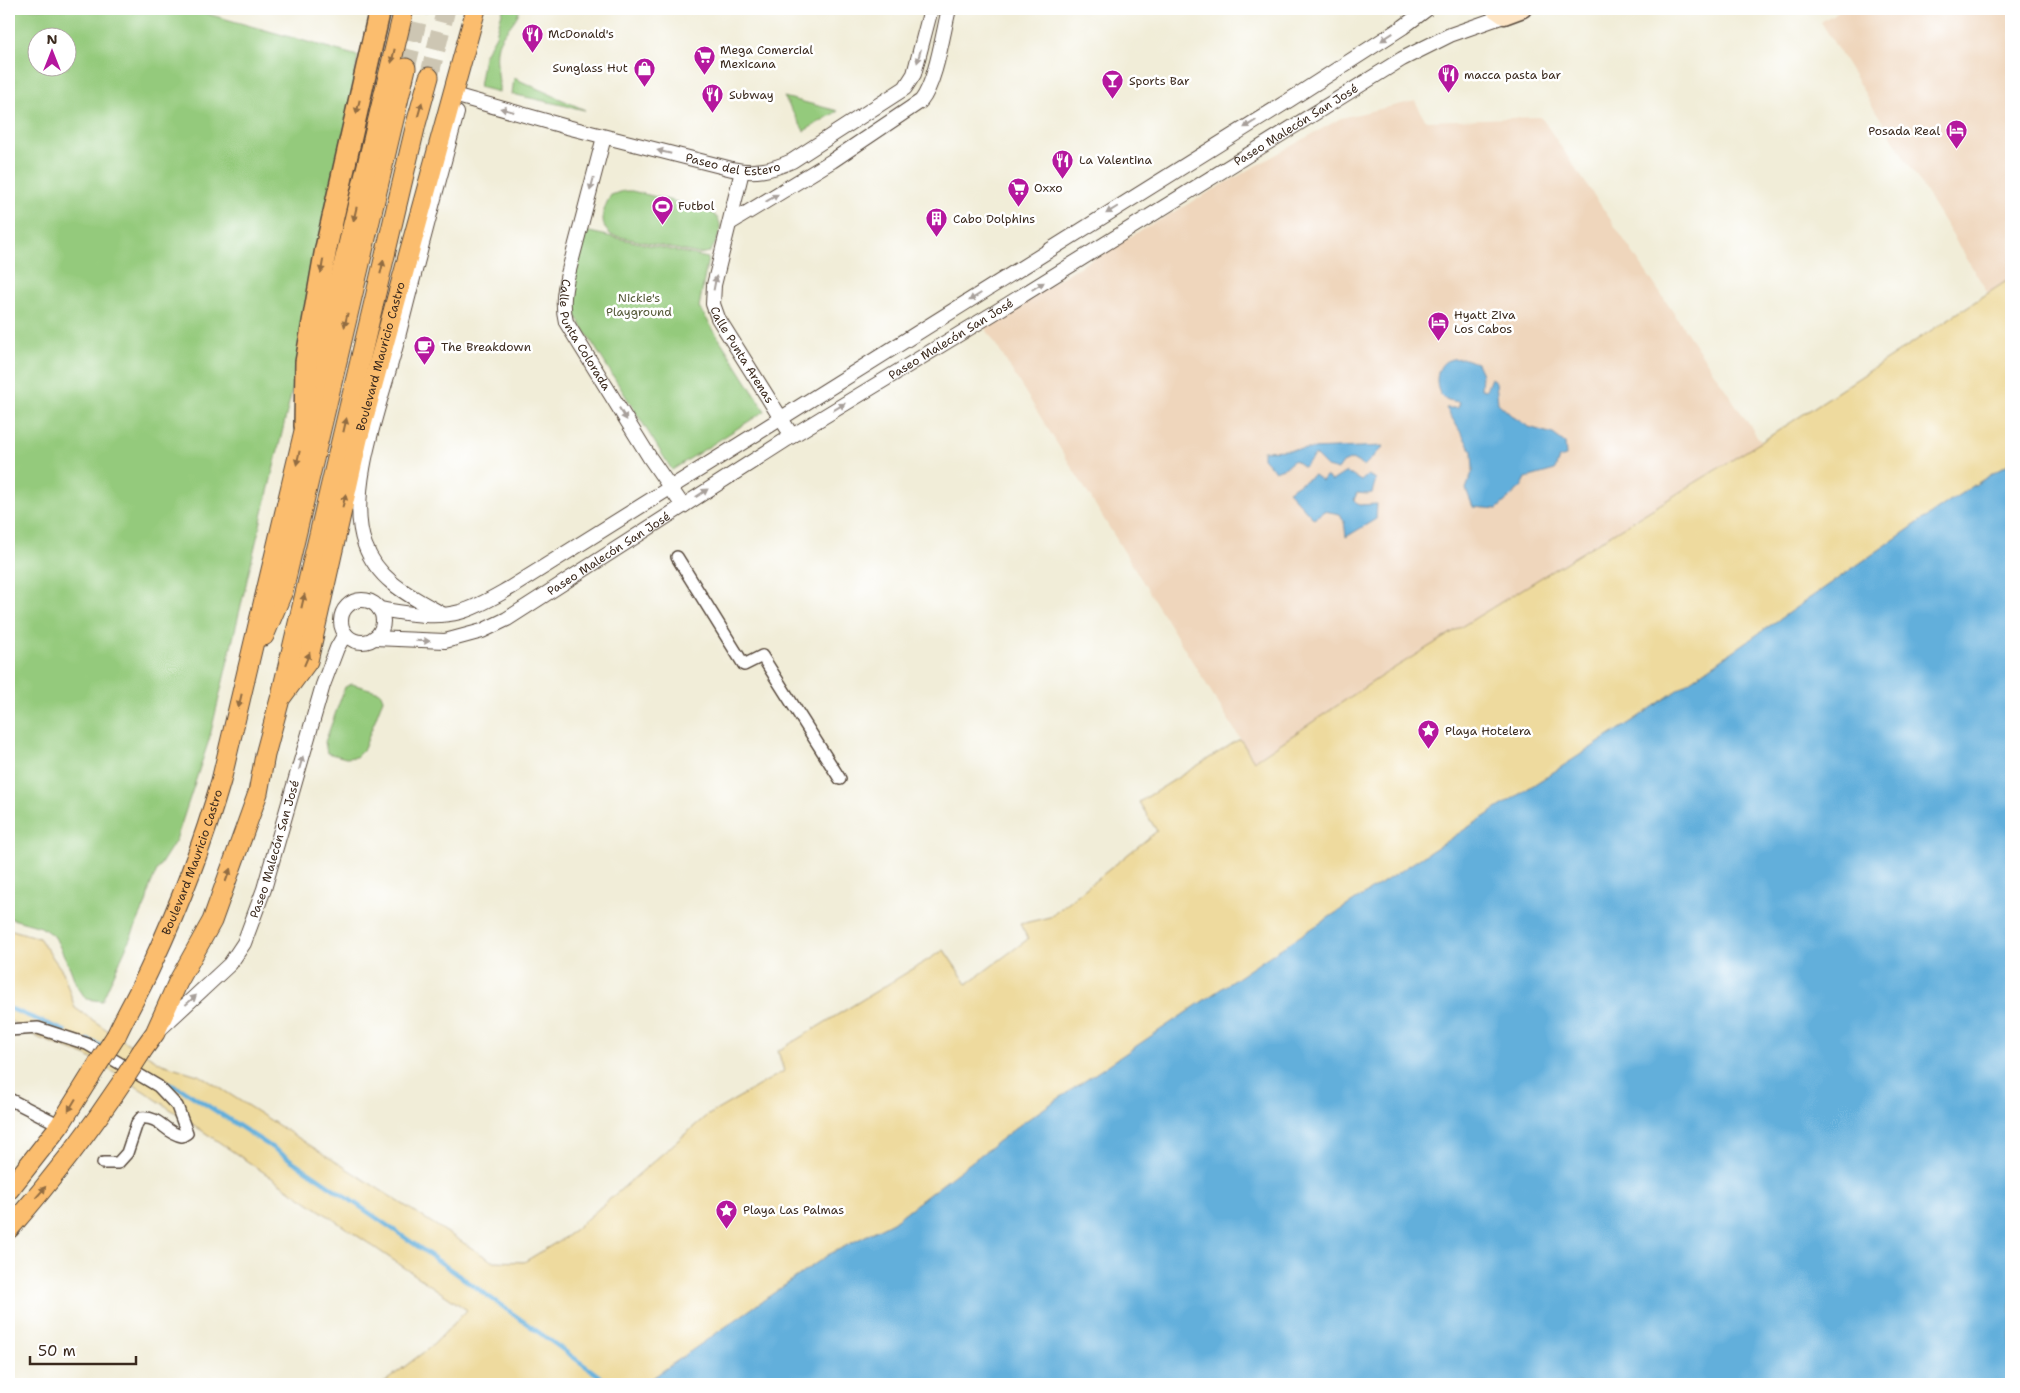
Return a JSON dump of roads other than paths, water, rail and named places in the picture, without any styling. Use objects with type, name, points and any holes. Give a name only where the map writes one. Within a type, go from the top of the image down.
[{"type":"highway","points":[[305,426],[306,362],[326,248],[380,9]]},
{"type":"highway","name":"Boulevard Mauricio Castro","points":[[9,1190],[60,1125],[116,1036],[152,965],[194,866],[221,781],[246,679],[404,9]]},
{"type":"highway","name":"Boulevard Mauricio Castro","points":[[280,699],[308,661],[358,439],[476,9]]},
{"type":"highway","name":"Boulevard Mauricio Castro","points":[[246,679],[283,591],[406,68]]},
{"type":"highway","name":"Boulevard Mauricio Castro","points":[[9,1229],[54,1176],[96,1121],[155,1033],[178,982],[212,921],[258,793],[265,755],[280,699],[416,124],[429,77]]},
{"type":"highway","points":[[358,439],[395,347]]},
{"type":"main road","name":"Paseo Malecón San José","points":[[1499,12],[1523,9]]},
{"type":"street","points":[[443,615],[395,586],[381,574],[371,559],[360,527],[358,509],[363,471],[381,396],[484,9]]},
{"type":"street","name":"Paseo del Estero","points":[[461,97],[742,171],[774,169],[792,161],[905,88],[914,74],[931,9]]},
{"type":"street","name":"Paseo del Estero","points":[[730,223],[826,165],[914,106],[925,96],[931,82],[949,9]]},
{"type":"street","name":"Paseo Malecón San José","points":[[378,609],[443,615],[461,612],[481,604],[510,588],[1368,50],[1427,9]]},
{"type":"street","name":"Paseo Malecón San José","points":[[374,638],[445,641],[482,631],[506,619],[792,436],[1402,59],[1499,12]]},
{"type":"street","name":"Calle Punta Colorada","points":[[604,136],[567,278],[563,297],[564,315],[566,322],[683,506]]},
{"type":"street","points":[[814,147],[826,165]]},
{"type":"street","name":"Calle Punta Arenas","points":[[742,171],[714,285],[713,304],[715,312],[792,436]]},
{"type":"street","points":[[995,284],[1008,304]]},
{"type":"street","points":[[676,557],[744,665],[762,656],[840,779]]},
{"type":"street","points":[[357,601],[365,601],[372,603],[378,609],[382,616],[383,624],[380,632],[374,638],[367,642],[359,642],[345,634],[341,627],[341,618],[349,605],[357,601]]},
{"type":"street","name":"Paseo Malecón San José","points":[[155,1033],[230,964],[244,943],[264,889],[326,678],[337,648],[345,634]]},
{"type":"street","points":[[9,1030],[38,1028],[87,1044],[158,1086],[177,1106],[187,1132],[182,1136],[173,1135],[163,1125],[150,1117],[141,1118],[137,1123],[127,1153],[118,1163],[103,1163]]},
{"type":"street","points":[[9,1100],[60,1125]]},
{"type":"water","points":[[1462,358],[1477,363],[1482,374],[1481,389],[1486,390],[1491,378],[1496,382],[1498,403],[1512,416],[1529,427],[1553,434],[1565,443],[1566,456],[1559,458],[1555,470],[1526,478],[1522,486],[1497,509],[1473,507],[1466,489],[1473,470],[1472,451],[1446,408],[1458,408],[1460,402],[1443,397],[1437,386],[1441,366],[1451,359]]},
{"type":"water","points":[[1384,446],[1364,466],[1352,459],[1343,463],[1338,470],[1327,467],[1315,455],[1304,467],[1294,460],[1286,467],[1275,471],[1263,458],[1263,451]]},
{"type":"water","points":[[2011,462],[2011,1384],[644,1384],[828,1255],[893,1222],[1021,1124],[1277,951],[1637,718],[1951,500]]},
{"type":"water","points":[[1346,472],[1361,481],[1368,475],[1376,479],[1372,493],[1357,493],[1354,500],[1359,505],[1377,504],[1376,519],[1346,537],[1344,521],[1340,514],[1324,511],[1314,519],[1288,491],[1314,475],[1322,481],[1326,476],[1332,481]]},
{"type":"waterway","points":[[9,1008],[65,1031]]},
{"type":"waterway","points":[[88,1040],[104,1047]]},
{"type":"waterway","points":[[155,1078],[183,1090],[292,1160],[452,1270],[610,1384]]},
{"type":"tunnel","points":[[406,68],[420,9]]},
{"type":"tunnel","points":[[429,77],[446,9]]},
{"type":"place","name":"McDonald's","points":[[532,53]]},
{"type":"place","name":"Mega Comercial Mexicana","points":[[704,76]]},
{"type":"place","name":"Sunglass Hut","points":[[644,87]]},
{"type":"place","name":"macca pasta bar","points":[[1448,94]]},
{"type":"place","name":"Sports Bar","points":[[1113,100]]},
{"type":"place","name":"Subway","points":[[713,114]]},
{"type":"place","name":"Posada Real","points":[[1956,150]]},
{"type":"place","name":"La Valentina","points":[[1063,179]]},
{"type":"place","name":"Oxxo","points":[[1018,207]]},
{"type":"place","name":"Futbol","points":[[662,225]]},
{"type":"place","name":"Cabo Dolphins","points":[[937,238]]},
{"type":"place","name":"Hyatt Ziva Los Cabos","points":[[1438,341]]},
{"type":"place","name":"The Breakdown","points":[[425,366]]},
{"type":"place","name":"Playa Hotelera","points":[[1429,750]]},
{"type":"place","name":"Playa Las Palmas","points":[[727,1229]]},
{"type":"park label","name":"Nickie's Playground","points":[[639,305]]}]
